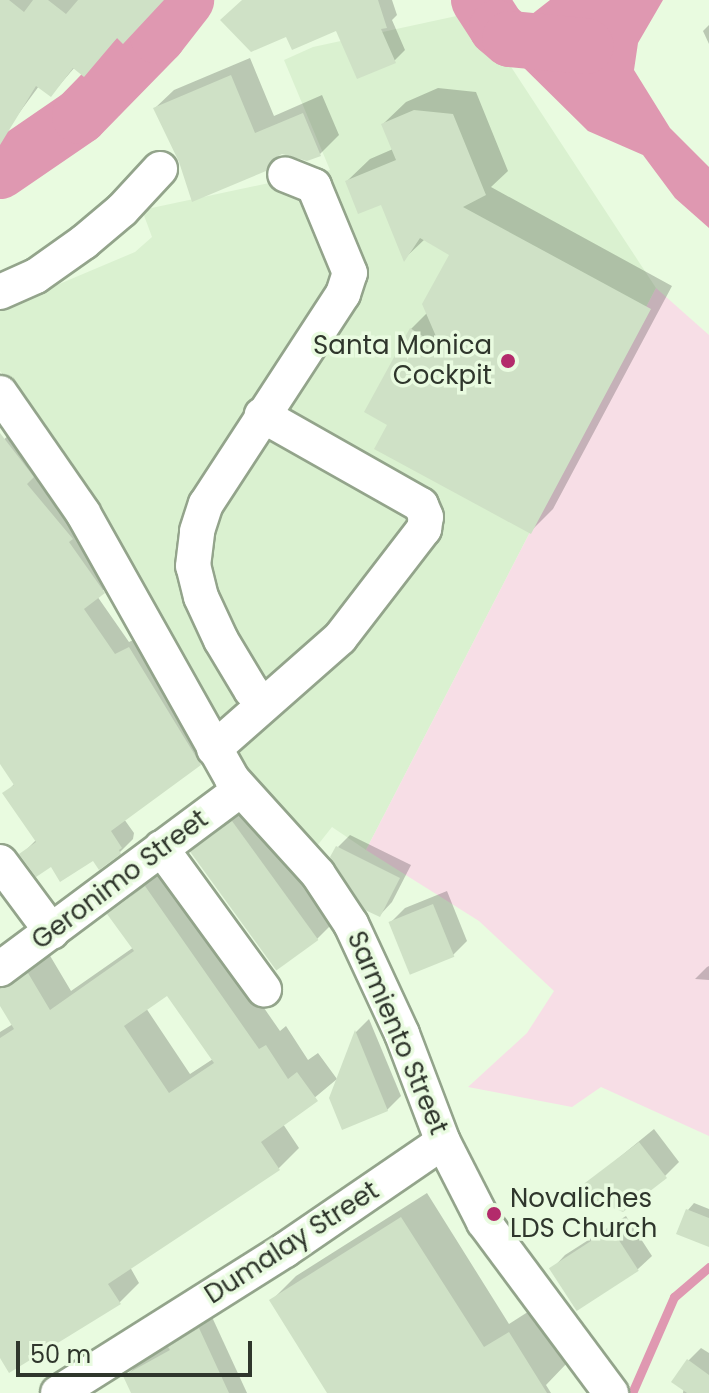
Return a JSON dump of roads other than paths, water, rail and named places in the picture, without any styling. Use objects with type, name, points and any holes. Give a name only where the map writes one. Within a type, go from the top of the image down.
[{"type":"street","points":[[0,292],[36,276],[84,242],[122,210],[160,169]]},
{"type":"street","points":[[264,704],[251,690],[221,640],[201,597],[193,566],[197,531],[206,504],[343,294],[350,273],[314,186],[285,174]]},
{"type":"street","name":"Sarmiento Street","points":[[0,393],[83,513],[214,749],[240,790],[308,862],[351,924],[402,1034],[443,1142],[484,1222],[611,1393]]},
{"type":"street","points":[[214,749],[340,638],[424,529],[426,517],[421,505],[262,415]]},
{"type":"street","name":"Geronimo Street","points":[[0,969],[240,790]]},
{"type":"street","points":[[161,848],[264,989]]},
{"type":"street","points":[[0,862],[52,932]]},
{"type":"street","name":"Dumalay Street","points":[[58,1393],[285,1250],[443,1142]]},
{"type":"waterway","points":[[0,171],[80,116],[158,36],[186,0]]},
{"type":"waterway","points":[[479,0],[497,28],[510,39],[586,46]]},
{"type":"waterway","points":[[632,1393],[674,1297],[709,1267]]},
{"type":"place","name":"Santa Monica Cockpit","points":[[508,361]]},
{"type":"place","name":"Novaliches LDS Church","points":[[494,1214]]}]
